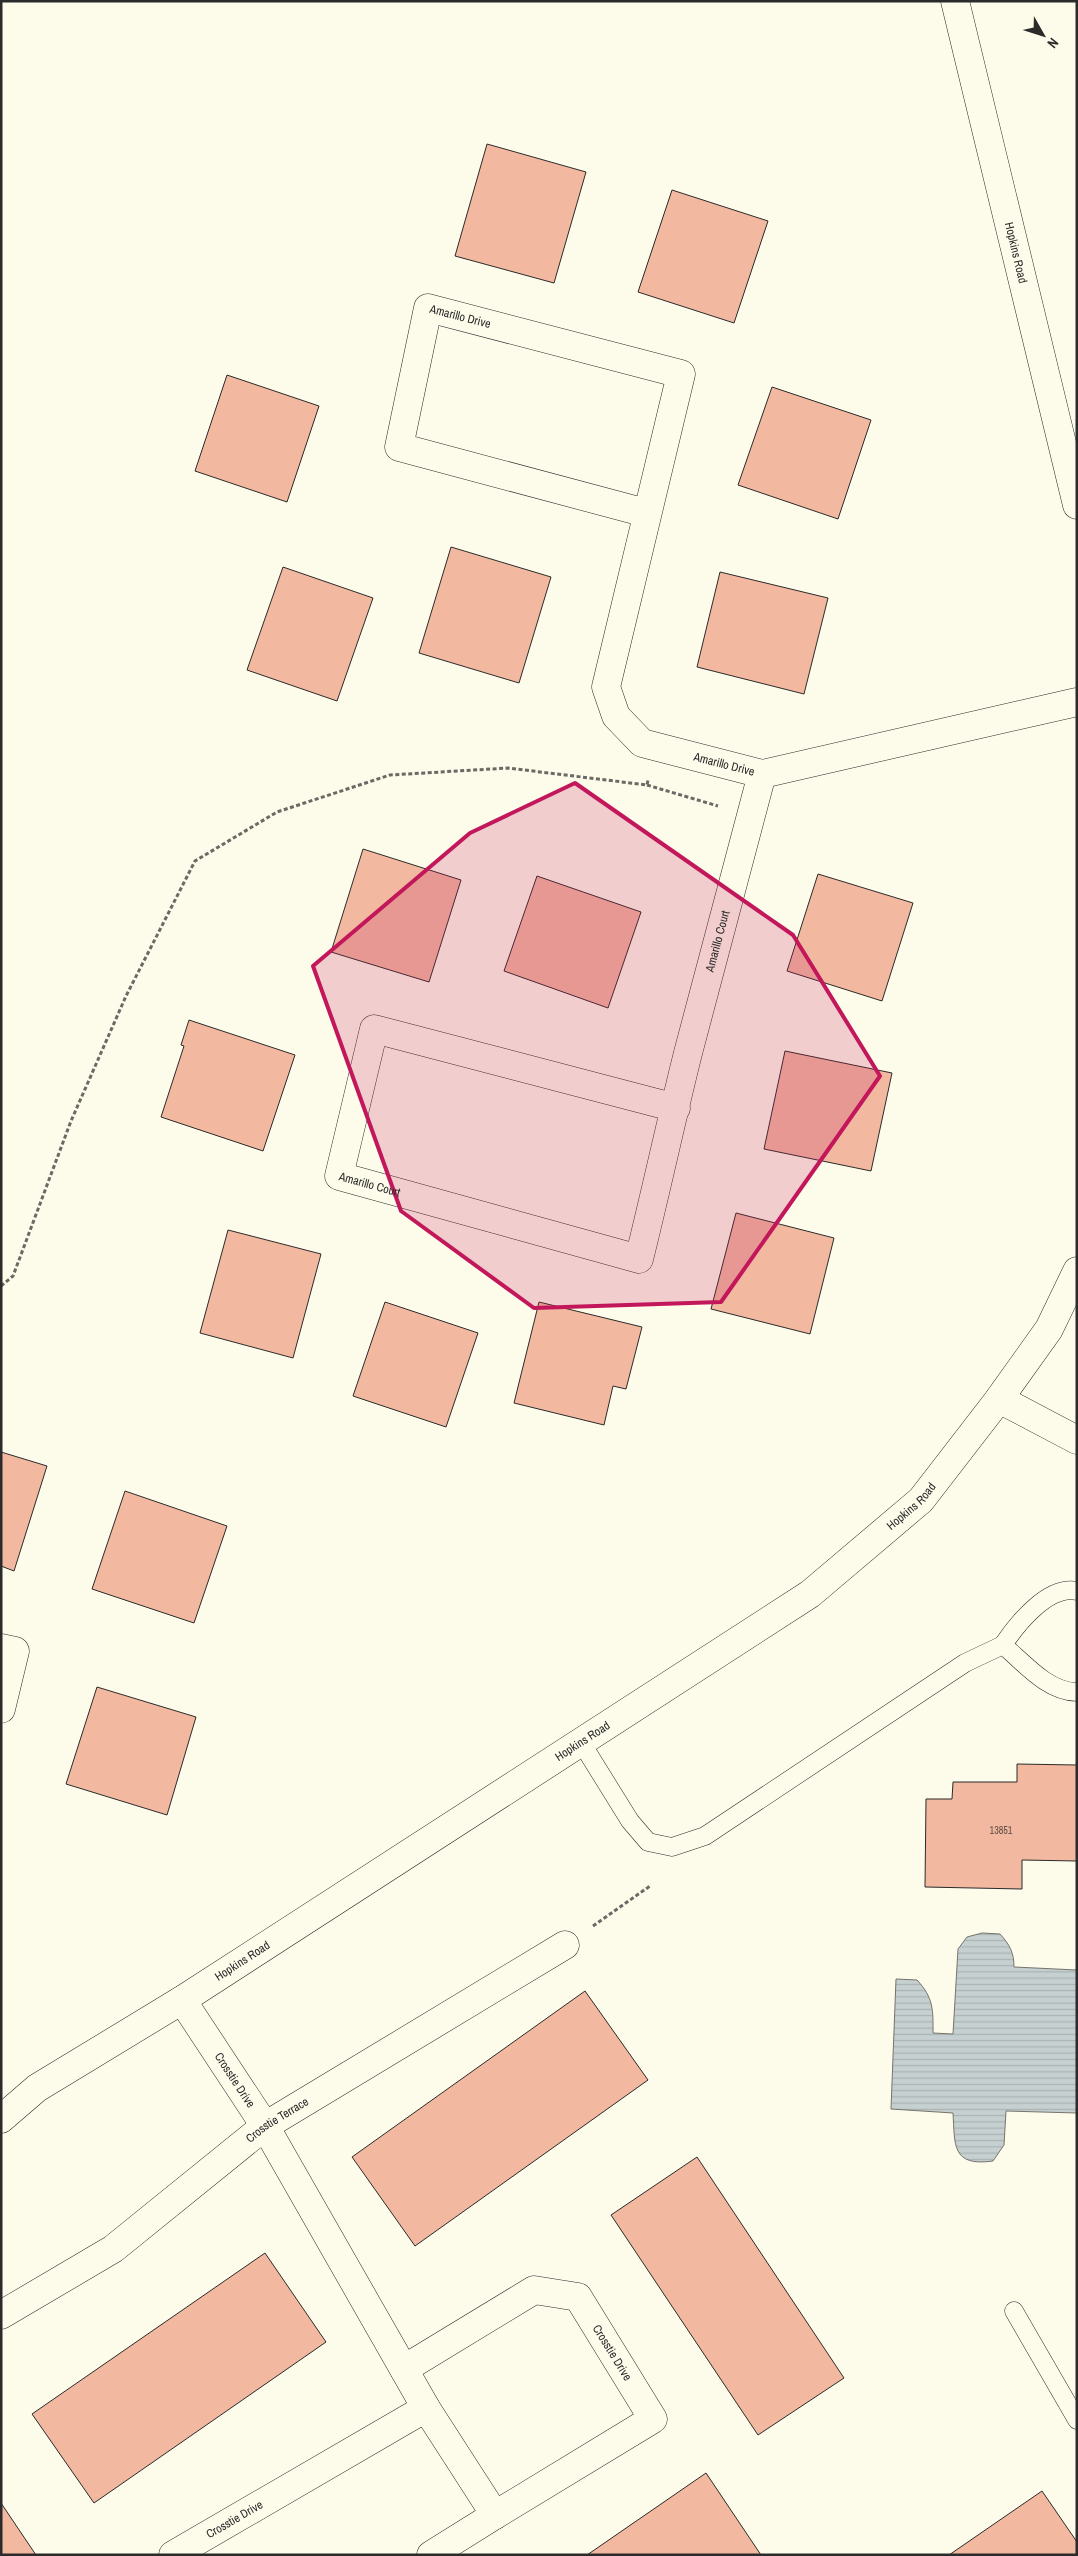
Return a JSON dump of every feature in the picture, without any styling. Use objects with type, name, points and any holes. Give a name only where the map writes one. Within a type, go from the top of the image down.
[{"type":"street","name":"Hopkins Road","points":[[955,1],[1077,505]]},
{"type":"street","name":"Amarillo Drive","points":[[646,514],[399,447],[428,308],[681,374],[606,687],[616,716],[642,743],[762,774],[1077,702]]},
{"type":"street","name":"Amarillo Court","points":[[676,1108],[374,1030],[339,1176],[639,1259],[762,774]]},
{"type":"street","name":"Hopkins Road","points":[[1,2119],[37,2088],[182,2000],[810,1594],[920,1500],[999,1399],[1049,1329],[1077,1272]]},
{"type":"street","points":[[999,1399],[1077,1440]]},
{"type":"street","points":[[1,1648],[15,1651],[1,1709]]},
{"type":"street","name":"Crosstie Terrace","points":[[1,2315],[113,2249],[265,2126],[565,1945]]},
{"type":"street","name":"Crosstie Drive","points":[[182,2000],[265,2126],[426,2408],[495,2515]]},
{"type":"street","name":"Crosstie Drive","points":[[404,2369],[534,2290],[578,2297],[653,2419],[431,2555]]},
{"type":"street","name":"Crosstie Drive","points":[[173,2555],[426,2408]]},
{"type":"lane","points":[[581,1742],[630,1821],[648,1842],[672,1847],[704,1836],[965,1663],[1003,1645],[1015,1627],[1046,1597],[1072,1590],[1077,1591]]},
{"type":"lane","points":[[1003,1645],[1055,1687],[1063,1692],[1077,1692]]},
{"type":"lane","points":[[1014,2311],[1077,2420]]},
{"type":"path","points":[[647,785],[657,748]]},
{"type":"path","points":[[1,1286],[13,1276],[71,1121],[126,996],[195,861],[277,812],[390,775],[508,768],[647,785],[751,815]]},
{"type":"path","points":[[565,1945],[650,1886]]},
{"type":"highlighted area","points":[[575,783],[793,935],[880,1076],[721,1302],[534,1308],[401,1211],[313,966],[470,833]]},
{"type":"shaded area","points":[[982,1933],[1000,1934],[1011,1949],[1014,1967],[1077,1970],[1077,2113],[1006,2111],[1004,2145],[993,2161],[979,2162],[962,2157],[958,2151],[955,2143],[953,2113],[891,2109],[896,1979],[917,1980],[930,1999],[933,2033],[953,2034],[958,1949],[967,1937]]},
{"type":"building","points":[[487,144],[586,172],[554,283],[455,256]]},
{"type":"building","points":[[672,190],[768,221],[734,323],[638,292]]},
{"type":"building","points":[[227,375],[319,406],[287,502],[195,471]]},
{"type":"building","points":[[772,387],[871,420],[838,519],[738,485]]},
{"type":"building","points":[[451,547],[551,577],[519,683],[419,653]]},
{"type":"building","points":[[283,567],[373,598],[337,701],[247,670]]},
{"type":"building","points":[[720,572],[828,598],[804,694],[697,667]]},
{"type":"building","points":[[363,849],[461,880],[429,982],[331,952]]},
{"type":"building","points":[[818,874],[913,903],[882,1001],[787,971]]},
{"type":"building","points":[[537,876],[641,912],[608,1008],[504,971]]},
{"type":"building","points":[[189,1020],[295,1055],[263,1151],[161,1117],[184,1046],[181,1045]]},
{"type":"building","points":[[785,1051],[892,1073],[871,1171],[764,1149]]},
{"type":"building","points":[[736,1213],[834,1238],[810,1334],[711,1309]]},
{"type":"building","points":[[228,1230],[321,1254],[293,1358],[200,1333]]},
{"type":"building","points":[[385,1302],[478,1333],[446,1427],[353,1396]]},
{"type":"building","points":[[539,1302],[642,1327],[626,1389],[613,1386],[604,1425],[514,1403]]},
{"type":"building","points":[[1,1452],[47,1466],[14,1571],[1,1566]]},
{"type":"building","points":[[125,1491],[227,1526],[194,1623],[92,1589]]},
{"type":"building","points":[[97,1687],[196,1717],[167,1815],[66,1784]]},
{"type":"building","points":[[1017,1764],[1077,1765],[1077,1861],[1022,1860],[1022,1889],[925,1887],[926,1799],[952,1799],[953,1782],[1017,1782]]},
{"type":"building","points":[[585,1991],[648,2080],[415,2246],[352,2157]]},
{"type":"building","points":[[697,2157],[844,2378],[758,2435],[611,2215]]},
{"type":"building","points":[[265,2253],[326,2342],[94,2503],[32,2414]]},
{"type":"building","points":[[706,2473],[761,2555],[587,2555]]},
{"type":"building","points":[[1042,2491],[1077,2542],[1077,2555],[949,2555]]},
{"type":"building","points":[[1,2503],[36,2555],[1,2555]]}]
